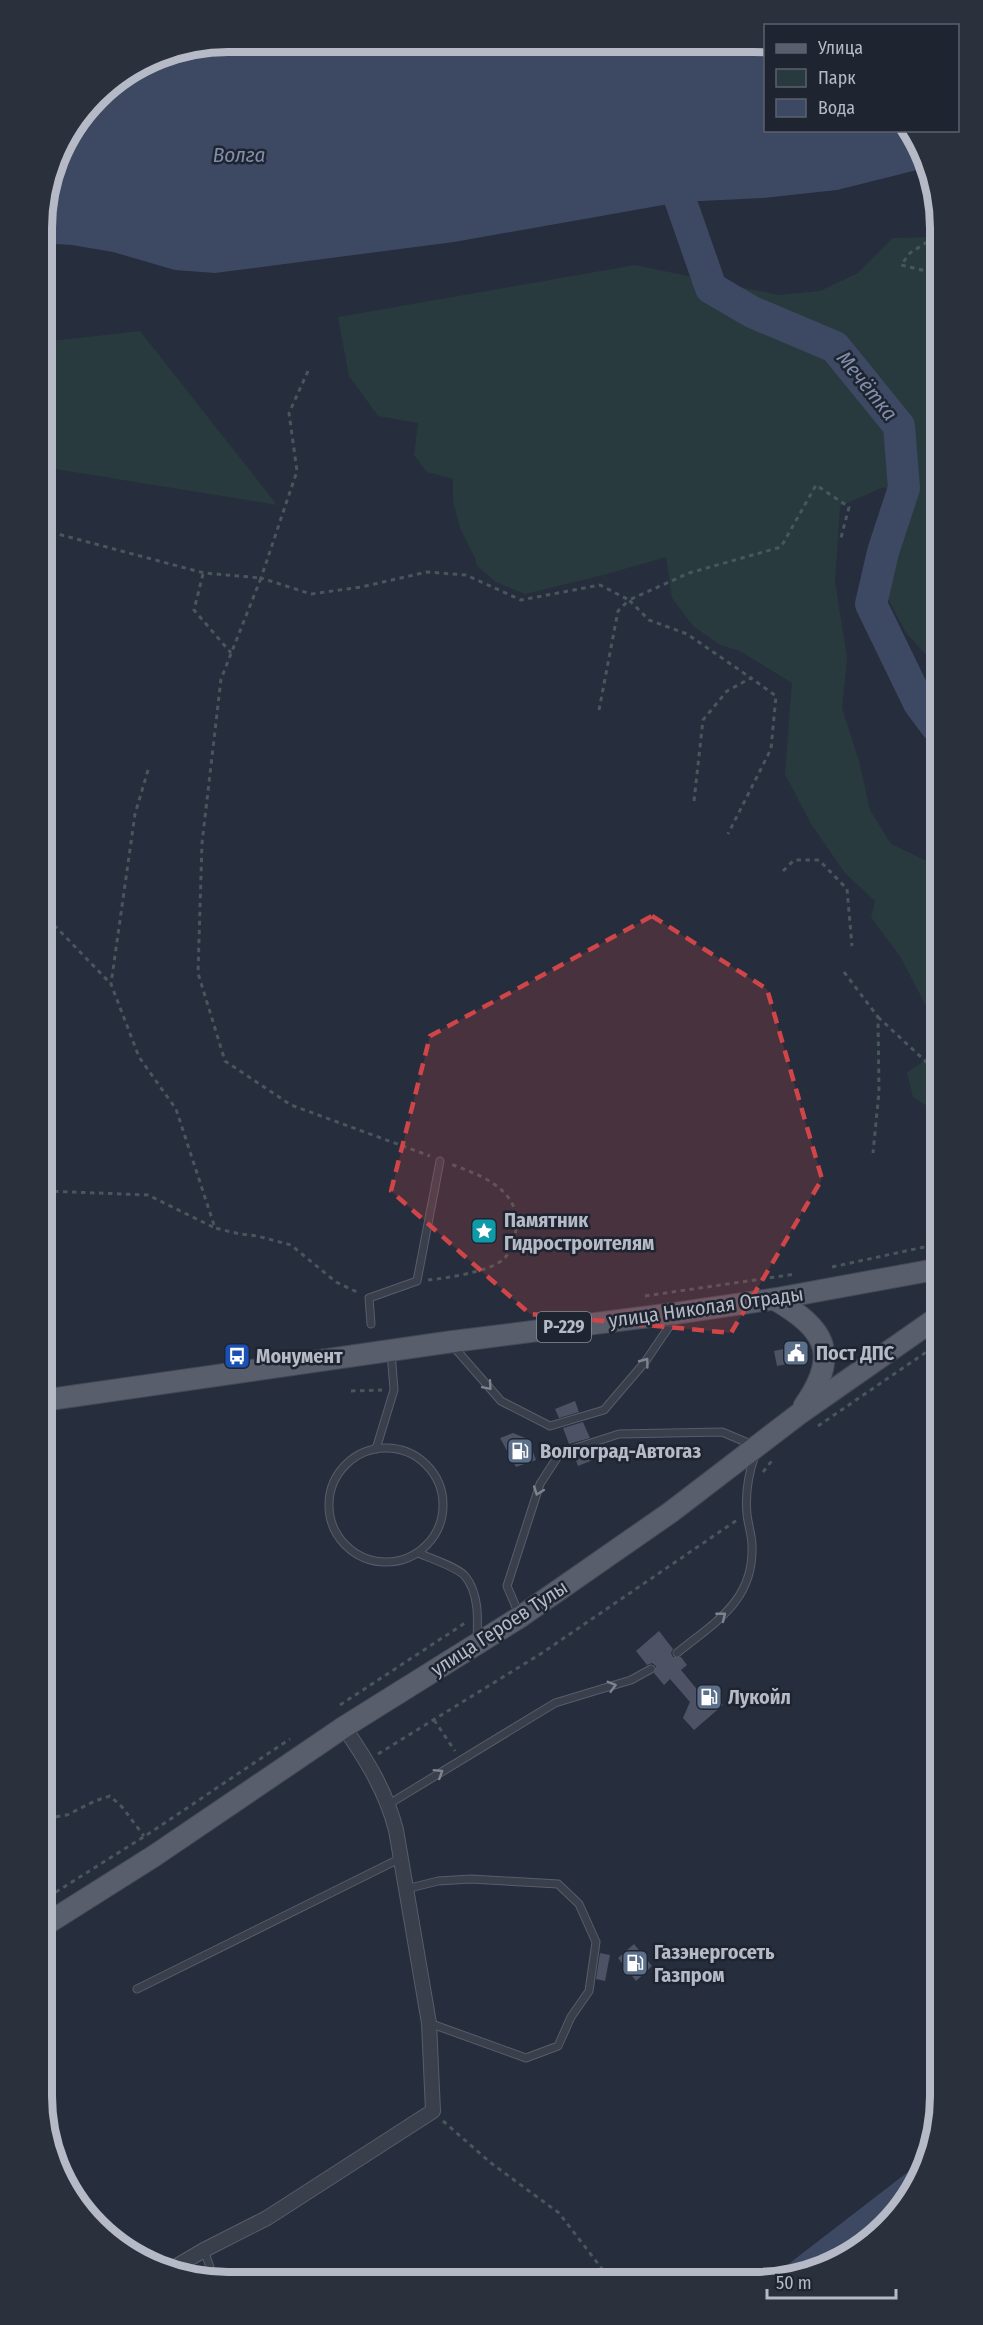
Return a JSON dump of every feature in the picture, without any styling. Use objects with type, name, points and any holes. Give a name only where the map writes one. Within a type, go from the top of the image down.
[{"type":"main road","name":"улица Николая Отрады","points":[[52,1399],[449,1342],[774,1299],[930,1270]]},
{"type":"main road","points":[[774,1299],[806,1319],[822,1342],[823,1371],[804,1423]]},
{"type":"main road","name":"улица Героев Тулы","points":[[52,1920],[154,1857],[338,1719],[520,1617],[671,1512],[758,1447],[804,1423],[930,1323]]},
{"type":"street","points":[[179,2265],[267,2218],[433,2112],[429,2024],[401,1858],[389,1804],[366,1760],[338,1719]]},
{"type":"lane","points":[[371,1324],[369,1298],[417,1281],[440,1161]]},
{"type":"lane","points":[[449,1342],[501,1401],[550,1426],[604,1410],[645,1362],[678,1313]]},
{"type":"lane","points":[[376,1449],[394,1390],[391,1352]]},
{"type":"lane","points":[[520,1617],[507,1586],[540,1484],[560,1453],[619,1434],[722,1432],[758,1447],[747,1478],[747,1514],[752,1546],[747,1582],[732,1608],[676,1653]]},
{"type":"lane","points":[[376,1449],[399,1449],[419,1458],[434,1474],[443,1495],[443,1517],[434,1537],[418,1553],[398,1562],[375,1562],[353,1552],[337,1535],[329,1512],[331,1491],[340,1471],[356,1456],[376,1449]]},
{"type":"lane","points":[[418,1553],[464,1574],[472,1588],[478,1614],[477,1643]]},
{"type":"lane","points":[[389,1804],[555,1702],[631,1680],[651,1669]]},
{"type":"lane","points":[[137,1989],[401,1858]]},
{"type":"lane","points":[[405,1889],[438,1881],[471,1879],[558,1884],[579,1904],[596,1942],[589,1991],[571,2017],[558,2046],[526,2058],[429,2024]]},
{"type":"lane","points":[[204,2250],[211,2271]]},
{"type":"path","points":[[930,240],[910,253],[902,265],[930,272]]},
{"type":"path","points":[[308,371],[289,413],[297,471],[261,578],[221,679],[202,843],[198,974],[225,1061],[291,1105],[440,1161],[473,1171],[492,1181],[509,1198],[518,1219],[514,1240],[505,1258],[494,1265],[449,1278],[417,1281]]},
{"type":"path","points":[[599,710],[618,611],[629,600],[689,573],[781,547],[816,485],[849,507],[841,538]]},
{"type":"path","points":[[53,532],[204,573],[261,578],[311,594],[361,587],[427,572],[466,575],[521,600],[600,585],[629,600],[649,620],[687,634],[776,696],[771,749],[728,834]]},
{"type":"path","points":[[204,573],[194,610],[231,653]]},
{"type":"path","points":[[694,801],[703,720],[727,691],[751,678]]},
{"type":"path","points":[[111,984],[135,814],[148,770]]},
{"type":"path","points":[[783,871],[794,860],[819,860],[847,889],[852,946]]},
{"type":"path","points":[[53,926],[111,984],[139,1057],[176,1109],[215,1228]]},
{"type":"path","points":[[844,972],[878,1017],[930,1065]]},
{"type":"path","points":[[873,1153],[879,1092],[878,1017]]},
{"type":"path","points":[[52,1191],[148,1195],[215,1228],[291,1245],[336,1282],[369,1298]]},
{"type":"path","points":[[804,1423],[930,1349]]},
{"type":"path","points":[[351,1391],[394,1390]]},
{"type":"path","points":[[760,1480],[780,1452]]},
{"type":"path","points":[[366,1760],[542,1653],[747,1514]]},
{"type":"path","points":[[338,1719],[478,1614]]},
{"type":"path","points":[[434,1720],[461,1759]]},
{"type":"path","points":[[52,1894],[145,1836],[292,1737]]},
{"type":"path","points":[[52,1817],[67,1815],[110,1796],[145,1836],[154,1857]]},
{"type":"path","points":[[433,2112],[491,2163],[559,2212],[604,2272]]},
{"type":"highlighted area","points":[[652,916],[767,989],[822,1179],[731,1333],[530,1314],[391,1191],[430,1036]]},
{"type":"green space","points":[[930,237],[930,660],[906,633],[886,595],[894,552],[911,509],[884,487],[840,506],[835,582],[847,658],[842,708],[859,761],[870,810],[891,844],[930,863],[930,1014],[901,958],[871,917],[875,901],[845,873],[811,824],[785,774],[792,683],[740,651],[720,645],[693,626],[672,598],[666,557],[525,594],[496,582],[477,566],[460,528],[453,501],[453,479],[427,472],[414,455],[418,423],[378,416],[349,376],[338,317],[635,265],[779,295],[820,291],[858,273],[893,238]]},
{"type":"green space","points":[[140,331],[277,505],[53,469],[53,341]]},
{"type":"green space","points":[[930,1057],[930,1108],[913,1097],[907,1072]]},
{"type":"water","name":"Волга","points":[[217,53],[764,53],[764,132],[902,132],[920,169],[837,190],[763,198],[680,202],[454,242],[215,273],[175,270],[113,252],[53,245],[53,217],[58,183],[76,140],[89,121],[112,96],[140,76],[172,62]]},
{"type":"building","points":[[793,1347],[797,1362],[777,1366],[774,1351]]},
{"type":"building","points":[[575,1401],[579,1412],[559,1418],[555,1409]]},
{"type":"building","points":[[583,1422],[590,1438],[569,1444],[563,1428]]},
{"type":"building","points":[[513,1433],[528,1439],[536,1460],[516,1467],[500,1438]]},
{"type":"building","points":[[594,1448],[598,1458],[578,1466],[574,1455]]},
{"type":"building","points":[[659,1631],[673,1649],[671,1653],[673,1657],[681,1657],[687,1665],[681,1670],[700,1693],[711,1691],[723,1705],[694,1730],[683,1718],[690,1702],[670,1679],[664,1685],[654,1673],[656,1666],[652,1663],[647,1665],[636,1651]]},
{"type":"building","points":[[634,1944],[652,1966],[636,1981],[618,1958]]},
{"type":"building","points":[[600,1953],[610,1955],[605,1981],[596,1979]]},
{"type":"waterway","name":"Мечётка","points":[[667,162],[711,288],[752,312],[835,347],[899,426],[904,488],[883,552],[871,604],[919,703],[930,718]]},
{"type":"waterway","name":"Мечётка","points":[[821,2259],[895,2202]]},
{"type":"place","name":"Памятник Гидростроителям","points":[[484,1231]]},
{"type":"place","name":"Пост ДПС","points":[[796,1353]]},
{"type":"place","name":"Монумент","points":[[237,1356]]},
{"type":"place","name":"Волгоград-Автогаз","points":[[520,1451]]},
{"type":"place","name":"Лукойл","points":[[709,1697]]},
{"type":"place","name":"Газэнергосеть Газпром","points":[[635,1963]]}]
